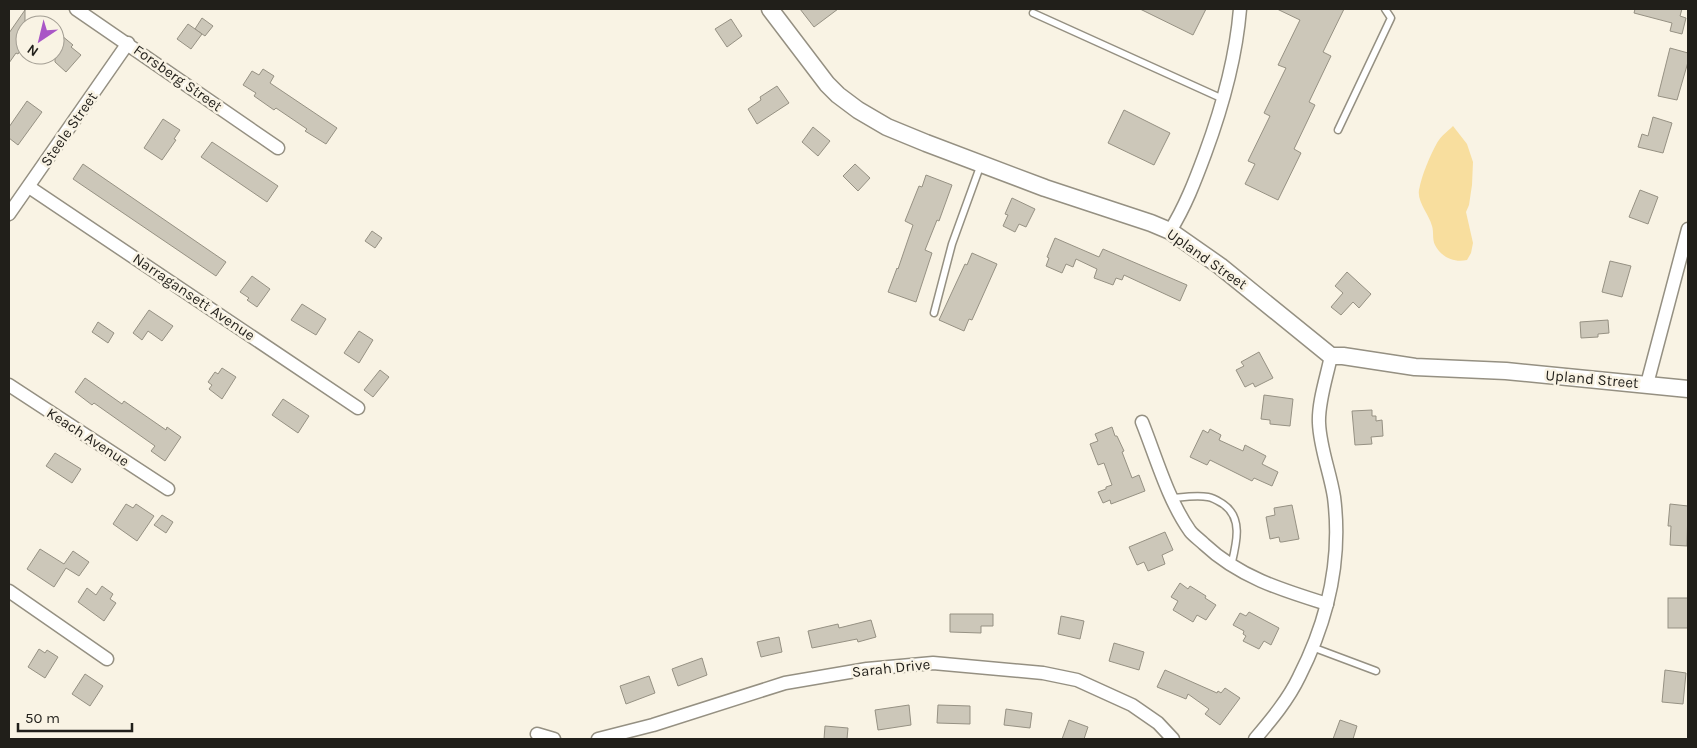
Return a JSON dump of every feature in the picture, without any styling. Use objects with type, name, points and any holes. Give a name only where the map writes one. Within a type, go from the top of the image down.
[{"type":"street","name":"Forsberg Street","points":[[76,9],[278,148]]},
{"type":"street","name":"Upland Street","points":[[770,9],[827,84],[858,110],[887,127],[981,164],[1151,222],[1170,231],[1220,266],[1331,356],[1343,356],[1415,367],[1506,371],[1688,388]]},
{"type":"street","points":[[1170,231],[1180,216],[1217,121],[1230,68],[1240,9]]},
{"type":"street","name":"Steele Street","points":[[9,214],[128,44]]},
{"type":"street","name":"Narragansett Avenue","points":[[29,186],[358,408]]},
{"type":"street","points":[[1647,384],[1688,230]]},
{"type":"street","points":[[1255,739],[1274,716],[1299,678],[1327,604],[1335,564],[1334,497],[1319,422],[1331,356]]},
{"type":"street","name":"Keach Avenue","points":[[9,385],[168,489]]},
{"type":"street","points":[[1142,422],[1173,498],[1191,532],[1217,556],[1240,571],[1276,588],[1327,604]]},
{"type":"street","points":[[9,591],[107,659]]},
{"type":"street","name":"Sarah Drive","points":[[598,739],[654,725],[786,682],[867,669],[933,663],[1043,674],[1077,680],[1132,705],[1158,723],[1173,739]]},
{"type":"street","points":[[537,734],[554,739]]},
{"type":"lane","points":[[1338,130],[1391,18],[1385,9]]},
{"type":"lane","points":[[1033,13],[1222,99]]},
{"type":"lane","points":[[934,313],[952,244],[981,164]]},
{"type":"lane","points":[[1173,498],[1209,497],[1226,506],[1233,513],[1236,519],[1237,533],[1231,566]]},
{"type":"lane","points":[[1312,647],[1376,671]]},
{"type":"shaded area","points":[[1453,126],[1467,144],[1473,162],[1472,185],[1466,212],[1473,243],[1467,260],[1462,261],[1444,256],[1434,243],[1433,228],[1421,204],[1419,194],[1426,165],[1434,148],[1440,138]]},
{"type":"building","points":[[800,9],[838,9],[814,27]]},
{"type":"building","points":[[1140,9],[1206,9],[1193,35]]},
{"type":"building","points":[[1277,9],[1344,9],[1323,52],[1331,56],[1309,102],[1315,105],[1294,149],[1301,153],[1278,200],[1245,184],[1255,164],[1248,161],[1270,116],[1264,113],[1286,68],[1278,65],[1300,20]]},
{"type":"building","points":[[1635,9],[1682,9],[1680,16],[1686,18],[1682,34],[1670,31],[1672,23],[1634,13]]},
{"type":"building","points":[[202,18],[213,26],[205,36],[195,29]]},
{"type":"building","points":[[731,19],[742,36],[727,47],[715,29]]},
{"type":"building","points":[[15,24],[15,54],[9,63],[9,33]]},
{"type":"building","points":[[188,24],[202,34],[191,49],[177,39]]},
{"type":"building","points":[[65,38],[73,45],[71,47],[81,55],[66,72],[58,65],[65,65]]},
{"type":"building","points":[[1670,48],[1688,53],[1688,62],[1677,100],[1658,96]]},
{"type":"building","points":[[263,69],[274,76],[270,83],[337,128],[326,144],[305,131],[307,129],[276,108],[274,110],[254,96],[256,93],[243,85],[252,71],[259,75]]},
{"type":"building","points":[[777,86],[789,103],[757,124],[748,109],[761,100],[760,97]]},
{"type":"building","points":[[27,101],[42,112],[18,145],[9,138],[9,127]]},
{"type":"building","points":[[1124,110],[1170,133],[1154,165],[1108,143]]},
{"type":"building","points":[[1653,117],[1672,123],[1663,153],[1638,147],[1642,134],[1648,136]]},
{"type":"building","points":[[163,119],[180,130],[174,139],[176,140],[162,160],[144,148]]},
{"type":"building","points":[[813,127],[830,141],[818,156],[802,142]]},
{"type":"building","points":[[212,142],[278,186],[267,202],[201,157]]},
{"type":"building","points":[[83,164],[226,262],[216,276],[73,179]]},
{"type":"building","points":[[855,164],[870,178],[858,191],[843,176]]},
{"type":"building","points":[[926,175],[952,185],[939,221],[937,220],[925,250],[932,253],[916,302],[888,292],[913,225],[905,221],[919,186],[922,187]]},
{"type":"building","points":[[1640,190],[1658,197],[1648,224],[1629,217]]},
{"type":"building","points":[[1012,198],[1035,209],[1026,227],[1019,224],[1015,232],[1003,226],[1008,215],[1005,214]]},
{"type":"building","points":[[372,231],[382,238],[375,248],[365,241]]},
{"type":"building","points":[[1055,238],[1099,257],[1103,249],[1187,285],[1180,301],[1124,275],[1122,280],[1116,278],[1113,285],[1094,278],[1097,269],[1076,259],[1073,267],[1066,264],[1062,273],[1046,266],[1049,258],[1047,257]]},
{"type":"building","points":[[972,253],[997,264],[972,320],[969,319],[964,331],[939,320]]},
{"type":"building","points":[[1610,261],[1631,266],[1622,297],[1602,292]]},
{"type":"building","points":[[1347,272],[1371,294],[1359,308],[1353,302],[1341,315],[1331,307],[1343,293],[1335,286]]},
{"type":"building","points":[[252,276],[270,289],[257,307],[240,292]]},
{"type":"building","points":[[302,304],[326,319],[316,335],[291,320]]},
{"type":"building","points":[[149,310],[173,326],[162,341],[148,331],[142,340],[133,333]]},
{"type":"building","points":[[1608,320],[1609,333],[1598,334],[1598,337],[1581,338],[1580,322]]},
{"type":"building","points":[[98,322],[114,333],[108,343],[92,332]]},
{"type":"building","points":[[359,331],[373,340],[359,363],[344,353]]},
{"type":"building","points":[[1259,352],[1273,378],[1255,387],[1253,383],[1245,387],[1236,370],[1244,366],[1241,362]]},
{"type":"building","points":[[222,368],[236,377],[222,399],[209,389],[212,385],[208,382],[215,372],[218,374]]},
{"type":"building","points":[[380,370],[389,377],[373,397],[364,390]]},
{"type":"building","points":[[85,378],[122,404],[124,401],[166,430],[167,427],[181,437],[165,461],[151,451],[155,446],[94,403],[92,405],[75,392]]},
{"type":"building","points":[[1264,395],[1293,399],[1290,426],[1270,424],[1270,420],[1261,419]]},
{"type":"building","points":[[283,399],[309,416],[298,433],[272,415]]},
{"type":"building","points":[[1372,410],[1372,416],[1376,416],[1376,421],[1382,420],[1383,436],[1371,437],[1372,444],[1355,445],[1352,411]]},
{"type":"building","points":[[1112,427],[1124,451],[1122,452],[1132,478],[1139,475],[1145,491],[1111,504],[1110,500],[1103,503],[1098,492],[1112,485],[1104,463],[1098,465],[1090,444],[1098,441],[1095,434]]},
{"type":"building","points":[[1210,429],[1221,435],[1219,440],[1243,451],[1245,445],[1266,456],[1262,464],[1278,472],[1272,486],[1254,478],[1252,481],[1210,460],[1207,465],[1190,457],[1203,430],[1208,433]]},
{"type":"building","points":[[55,453],[81,469],[72,483],[46,466]]},
{"type":"building","points":[[126,504],[133,508],[136,504],[154,516],[137,541],[113,524]]},
{"type":"building","points":[[1670,504],[1688,506],[1687,546],[1670,545],[1671,526],[1668,526]]},
{"type":"building","points":[[1292,505],[1299,539],[1280,542],[1279,537],[1270,539],[1266,517],[1275,515],[1274,508]]},
{"type":"building","points":[[162,515],[173,522],[166,533],[154,525]]},
{"type":"building","points":[[1165,532],[1173,550],[1162,555],[1165,564],[1148,571],[1144,562],[1137,565],[1129,547]]},
{"type":"building","points":[[40,549],[64,564],[73,551],[89,562],[79,576],[66,568],[54,587],[27,569]]},
{"type":"building","points":[[1180,583],[1188,589],[1190,586],[1216,605],[1206,620],[1197,615],[1193,622],[1173,610],[1178,601],[1171,597]]},
{"type":"building","points":[[102,586],[113,594],[110,599],[116,603],[104,621],[78,602],[87,588],[96,595]]},
{"type":"building","points":[[1668,598],[1688,598],[1688,628],[1668,628]]},
{"type":"building","points":[[1249,612],[1279,628],[1271,645],[1264,641],[1259,649],[1243,641],[1246,636],[1243,634],[1244,631],[1233,625],[1240,613],[1246,616]]},
{"type":"building","points":[[950,614],[993,614],[993,626],[981,626],[981,633],[950,632]]},
{"type":"building","points":[[1061,616],[1084,621],[1080,639],[1058,634]]},
{"type":"building","points":[[871,620],[876,637],[858,642],[857,639],[812,648],[808,631],[838,624],[839,628]]},
{"type":"building","points":[[779,637],[782,652],[761,657],[757,642]]},
{"type":"building","points":[[1114,643],[1144,652],[1139,670],[1109,661]]},
{"type":"building","points":[[39,649],[45,653],[47,650],[58,657],[45,678],[28,667]]},
{"type":"building","points":[[702,658],[707,675],[678,686],[672,669]]},
{"type":"building","points":[[1165,670],[1217,693],[1218,691],[1221,693],[1225,688],[1240,698],[1220,725],[1205,714],[1209,709],[1188,694],[1186,699],[1157,687]]},
{"type":"building","points":[[1665,670],[1686,673],[1683,704],[1662,702]]},
{"type":"building","points":[[85,674],[103,686],[90,706],[72,694]]},
{"type":"building","points":[[649,676],[655,693],[626,704],[620,686]]},
{"type":"building","points":[[909,705],[911,725],[878,730],[875,710]]},
{"type":"building","points":[[938,705],[970,706],[970,724],[937,723]]},
{"type":"building","points":[[1006,709],[1032,713],[1030,728],[1004,725]]},
{"type":"building","points":[[1069,720],[1088,727],[1084,739],[1062,739]]},
{"type":"building","points":[[1340,720],[1357,726],[1353,739],[1333,739]]},
{"type":"building","points":[[825,726],[848,728],[847,739],[824,739]]}]
